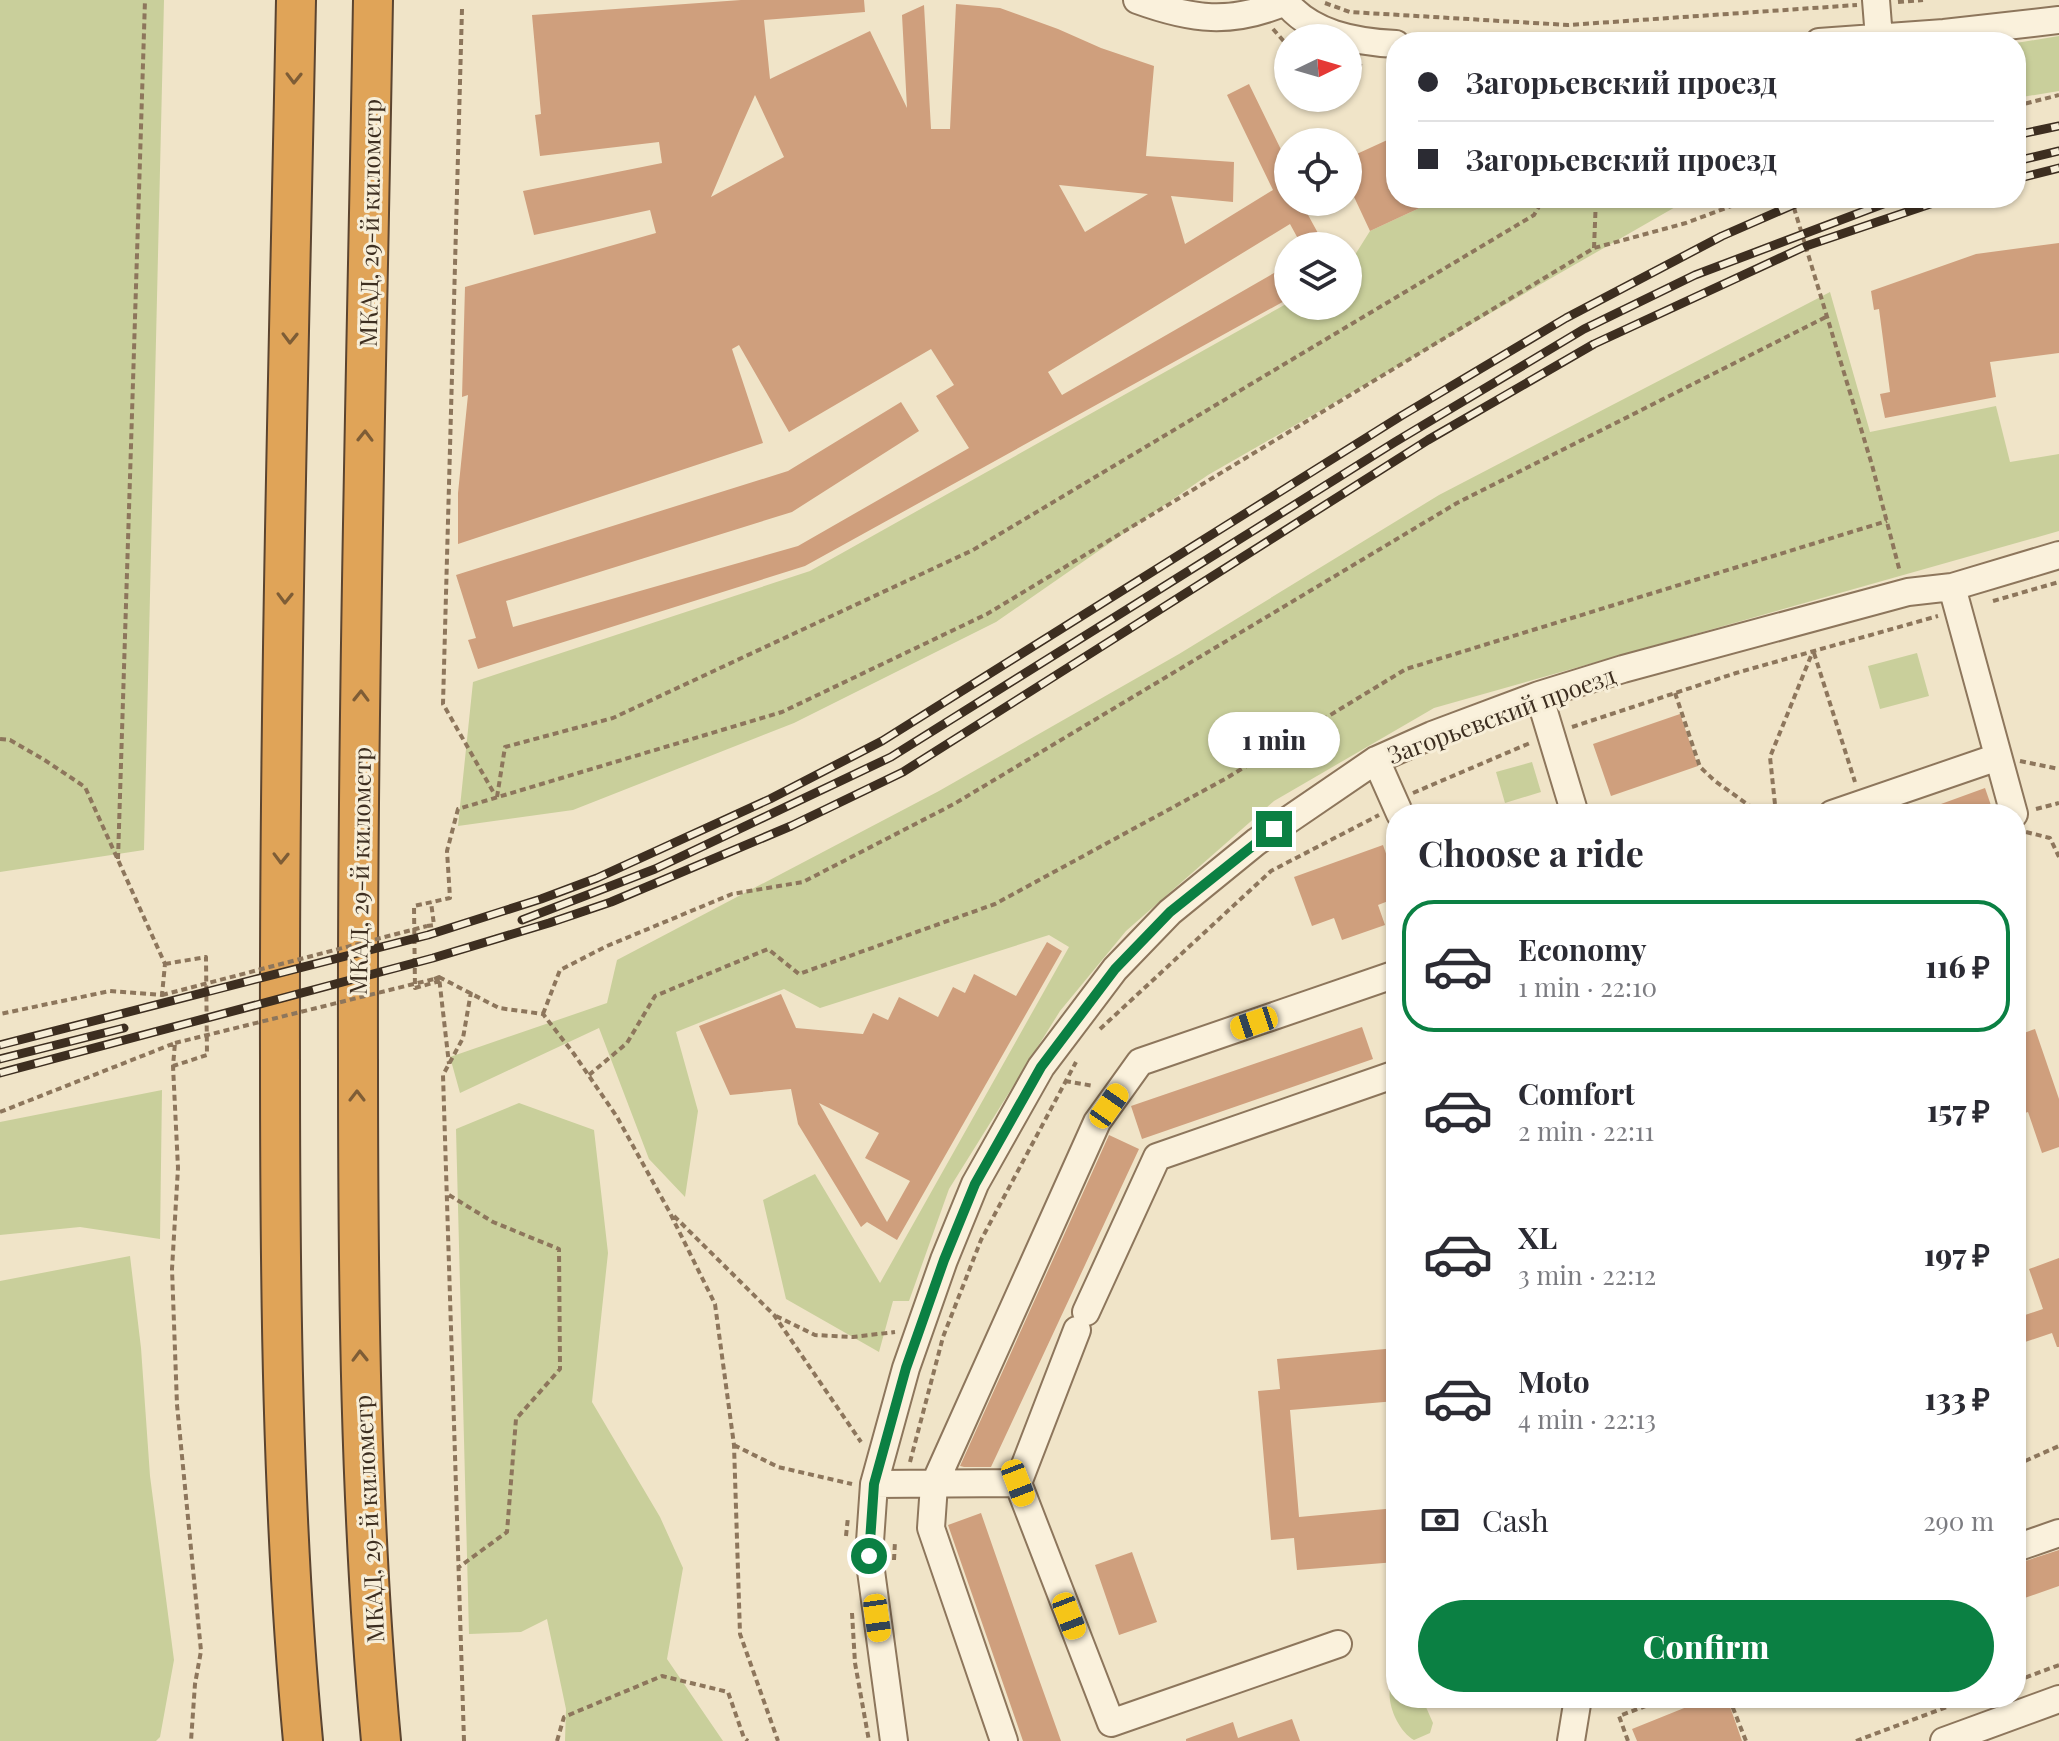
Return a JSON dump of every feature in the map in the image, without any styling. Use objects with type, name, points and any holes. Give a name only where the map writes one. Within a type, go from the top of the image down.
[{"type":"highway","points":[[296,0],[280,873],[279,1191],[284,1437],[303,1741]]},
{"type":"highway","name":"МКАД, 29-й километр","points":[[373,0],[359,815],[357,1191],[363,1449],[381,1741]]},
{"type":"street","points":[[1137,0],[1214,19],[1259,13],[1284,1],[1300,18],[1334,34],[1386,42]]},
{"type":"street","points":[[1877,1],[1879,32]]},
{"type":"street","points":[[1939,32],[2059,20]]},
{"type":"street","name":"Загорьевский проезд","points":[[894,1741],[869,1556],[865,1485],[975,1184],[1041,1067],[1115,969],[1170,912],[1256,842],[1376,760],[1432,735],[1539,695],[1623,669],[1908,592],[1952,587],[2059,555]]},
{"type":"street","points":[[1952,587],[2011,804]]},
{"type":"street","points":[[1539,695],[1572,804]]},
{"type":"street","points":[[1857,804],[1998,757]]},
{"type":"street","points":[[1376,760],[1396,804]]},
{"type":"street","points":[[1004,1741],[931,1528],[934,1485],[1097,1122],[1140,1062],[1386,977]]},
{"type":"street","points":[[1338,1644],[1112,1732],[1018,1483],[1082,1321],[1157,1157],[1386,1077]]},
{"type":"street","points":[[865,1485],[1018,1483]]},
{"type":"street","points":[[2026,1545],[2059,1533]]},
{"type":"street","points":[[1944,1741],[2059,1699]]},
{"type":"street","points":[[1571,1741],[1576,1708]]},
{"type":"path","points":[[118,859],[145,0]]},
{"type":"path","points":[[1318,0],[1350,12],[1568,25],[1923,0]]},
{"type":"path","points":[[462,9],[443,704],[497,797]]},
{"type":"path","points":[[2026,103],[2059,95]]},
{"type":"path","points":[[497,797],[505,747],[613,718],[973,550],[1534,215],[1538,208]]},
{"type":"path","points":[[1594,248],[1596,208]]},
{"type":"path","points":[[438,979],[415,988],[414,906],[450,898],[447,851],[458,809],[782,712],[987,614],[1594,248],[1686,223],[1726,208]]},
{"type":"path","points":[[1794,208],[1908,592]]},
{"type":"path","points":[[543,1014],[560,970],[607,946],[732,894],[803,882],[927,819],[1457,503],[1826,317]]},
{"type":"path","points":[[589,1075],[627,1043],[655,996],[768,949],[799,974],[995,904],[1225,779],[1406,669],[1887,521]]},
{"type":"path","points":[[1775,804],[1770,757],[1813,651],[1862,802]]},
{"type":"path","points":[[1675,693],[1700,767],[1747,804]]},
{"type":"path","points":[[0,739],[21,746],[85,787],[165,964],[162,995]]},
{"type":"path","points":[[1998,757],[2059,769]]},
{"type":"path","points":[[2026,828],[2050,838],[2059,857]]},
{"type":"path","points":[[0,1014],[110,991],[162,995],[434,925],[431,902]]},
{"type":"path","points":[[165,964],[206,957],[207,1055],[173,1066]]},
{"type":"path","points":[[438,979],[449,1064]]},
{"type":"path","points":[[0,1112],[175,1043],[438,979],[471,992],[499,1008],[543,1014],[617,1117],[669,1211],[715,1304],[734,1445],[740,1634],[778,1741]]},
{"type":"path","points":[[464,1741],[443,1075],[463,1038],[471,992]]},
{"type":"path","points":[[175,1043],[173,1066],[178,1168],[172,1269],[177,1405],[201,1651],[191,1741]]},
{"type":"path","points":[[448,1194],[493,1222],[559,1249],[560,1369],[516,1419],[507,1532],[459,1567]]},
{"type":"path","points":[[669,1211],[774,1315],[867,1451]]},
{"type":"path","points":[[774,1315],[815,1335],[853,1337],[904,1331]]},
{"type":"path","points":[[734,1445],[778,1467],[865,1485]]},
{"type":"path","points":[[2026,1461],[2059,1446]]},
{"type":"path","points":[[846,1541],[845,1526],[849,1512]]},
{"type":"path","points":[[851,1602],[855,1663],[869,1741]]},
{"type":"path","points":[[2026,1677],[2059,1665]]},
{"type":"path","points":[[557,1741],[564,1717],[662,1676],[728,1692],[744,1738],[748,1741]]},
{"type":"path","points":[[1628,1741],[1619,1716],[1640,1708]]},
{"type":"path","points":[[1733,1708],[1746,1741]]},
{"type":"path","points":[[1856,1741],[1944,1708]]},
{"type":"green space","points":[[0,0],[164,0],[144,850],[0,872]]},
{"type":"green space","points":[[2059,36],[2059,91],[2026,96],[2026,41]]},
{"type":"green space","points":[[1419,208],[1674,208],[1208,475],[996,622],[794,723],[573,810],[458,826],[473,682],[810,571],[1274,311],[1274,320],[1362,320],[1362,244],[1370,231]]},
{"type":"green space","points":[[1830,292],[1870,432],[1996,406],[2010,462],[2059,454],[2059,531],[1434,708],[1274,801],[1126,931],[1060,1011],[949,1189],[909,1301],[893,1301],[879,1352],[786,1299],[763,1200],[815,1174],[880,1283],[1069,947],[1049,935],[820,1008],[784,989],[676,1032],[698,1111],[685,1197],[649,1159],[599,1028],[460,1093],[450,1057],[607,1003],[617,960],[939,791],[1179,654],[1439,495]]},
{"type":"green space","points":[[1917,653],[1929,696],[1880,709],[1868,666]]},
{"type":"green space","points":[[1532,762],[1541,792],[1505,803],[1496,772]]},
{"type":"green space","points":[[162,1090],[160,1239],[80,1227],[0,1235],[0,1122]]},
{"type":"green space","points":[[519,1103],[594,1130],[608,1253],[592,1402],[660,1517],[683,1568],[667,1659],[723,1741],[565,1741],[566,1709],[547,1619],[521,1632],[469,1634],[456,1129]]},
{"type":"green space","points":[[130,1256],[141,1348],[150,1476],[174,1660],[160,1737],[156,1741],[0,1741],[0,1281]]},
{"type":"green space","points":[[1392,1708],[1426,1708],[1433,1723],[1430,1733],[1414,1740],[1395,1718]]},
{"type":"building","points":[[741,0],[864,0],[865,12],[764,20],[770,79],[870,31],[907,108],[902,15],[924,5],[931,129],[950,129],[956,4],[1000,8],[1154,66],[1146,156],[1234,162],[1233,202],[1171,196],[1185,244],[1273,190],[1227,95],[1249,84],[1274,135],[1274,216],[1309,216],[1317,232],[1294,232],[1290,224],[1274,232],[1048,372],[1062,395],[1274,273],[1274,307],[805,566],[478,669],[468,640],[476,638],[456,575],[788,471],[901,402],[919,431],[792,512],[506,601],[513,627],[798,546],[969,448],[936,396],[954,385],[931,349],[789,432],[739,345],[732,349],[763,443],[458,544],[458,493],[468,395],[462,397],[465,287],[656,233],[650,210],[534,235],[523,191],[662,163],[659,142],[540,156],[535,115],[541,114],[532,15]],"holes":[[[755,95],[784,157],[711,197]],[[1059,185],[1148,194],[1085,232]]]},
{"type":"building","points":[[1386,141],[1386,208],[1419,208],[1370,231],[1362,214],[1362,152]]},
{"type":"building","points":[[2059,243],[2059,353],[1990,362],[1996,397],[1885,418],[1880,394],[1890,392],[1879,309],[1874,310],[1871,291],[1976,254]]},
{"type":"building","points":[[1680,714],[1698,766],[1611,796],[1593,744]]},
{"type":"building","points":[[1985,788],[1991,804],[1941,804]]},
{"type":"building","points":[[1383,845],[1386,854],[1386,902],[1378,905],[1385,925],[1342,940],[1334,918],[1312,926],[1294,877]]},
{"type":"building","points":[[1047,942],[1062,951],[897,1240],[867,1222],[861,1227],[798,1124],[791,1089],[730,1095],[699,1026],[781,994],[796,1028],[863,1034],[873,1013],[888,1020],[899,997],[938,1017],[953,987],[965,993],[974,974],[1016,996]],"holes":[[[819,1103],[879,1133],[865,1158],[910,1181],[887,1222]]]},
{"type":"building","points":[[1362,1027],[1373,1059],[1142,1139],[1131,1106]]},
{"type":"building","points":[[2035,1029],[2059,1099],[2059,1147],[2042,1153],[2026,1113],[2026,1032]]},
{"type":"building","points":[[1109,1135],[1139,1149],[991,1467],[960,1466]]},
{"type":"building","points":[[2059,1258],[2059,1347],[2052,1333],[2026,1342],[2026,1315],[2043,1309],[2029,1269]]},
{"type":"building","points":[[1386,1349],[1386,1402],[1290,1410],[1299,1517],[1386,1509],[1386,1563],[1297,1570],[1294,1538],[1271,1540],[1258,1391],[1280,1389],[1277,1359]]},
{"type":"building","points":[[981,1513],[1061,1741],[1023,1741],[948,1525]]},
{"type":"building","points":[[2059,1550],[2059,1586],[2026,1598],[2026,1561]]},
{"type":"building","points":[[1132,1552],[1157,1622],[1119,1635],[1095,1565]]},
{"type":"building","points":[[1684,1708],[1730,1708],[1742,1741],[1637,1741],[1632,1729]]},
{"type":"building","points":[[1292,1719],[1300,1741],[1186,1741],[1233,1722],[1238,1738]]},
{"type":"railway","points":[[2026,133],[2059,126]]},
{"type":"railway","points":[[2026,159],[2059,151]]},
{"type":"railway","points":[[2026,176],[2059,168]]},
{"type":"railway","points":[[0,1045],[428,935],[541,899],[597,878],[770,799],[882,741],[1401,416],[1566,318],[1722,236],[1786,208]]},
{"type":"railway","points":[[522,920],[655,869],[891,757],[1395,442],[1584,329],[1695,275],[1873,208]]},
{"type":"railway","points":[[0,1073],[433,958],[549,923],[611,902],[791,826],[903,772],[1428,440],[1594,344],[1806,246],[1918,208]]},
{"type":"railway","points":[[0,1059],[124,1028]]},
{"type":"route","points":[[869,1556],[874,1484],[906,1368],[975,1184],[1041,1067],[1115,969],[1170,912],[1274,829]]}]
